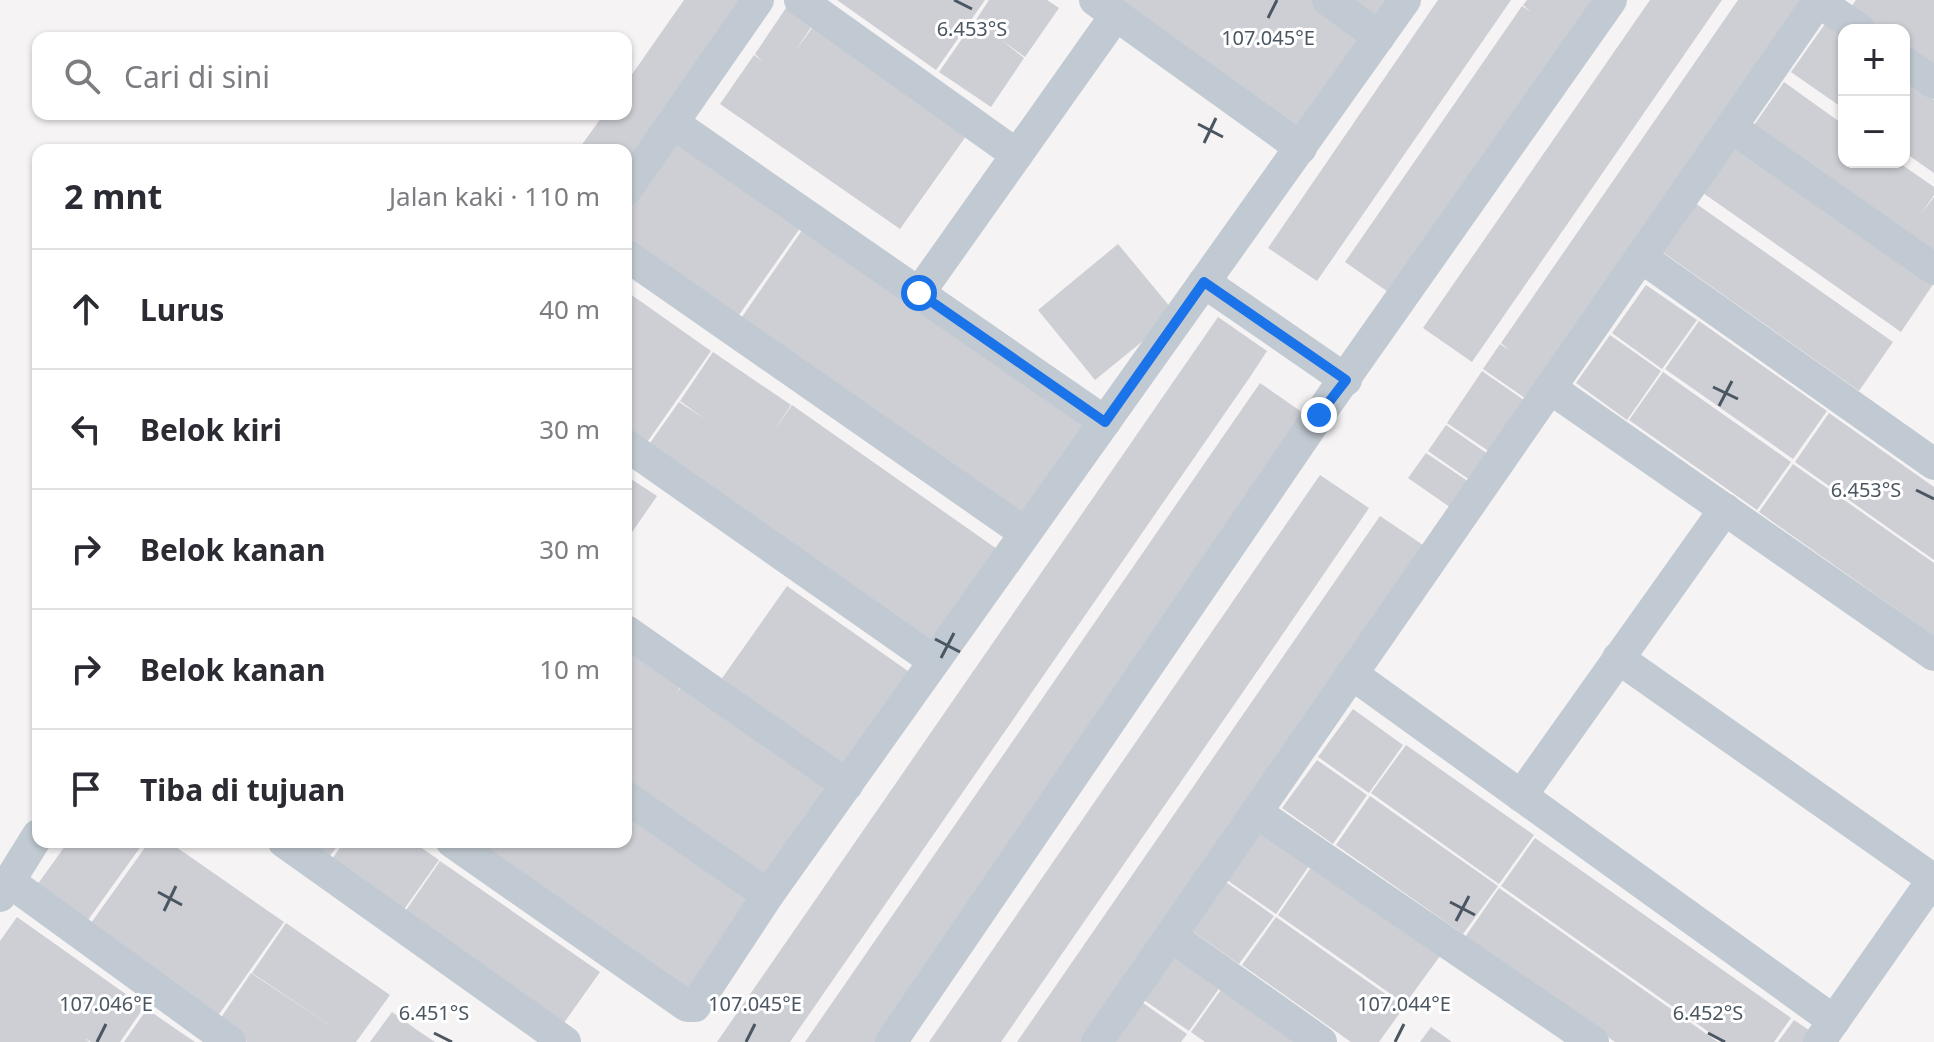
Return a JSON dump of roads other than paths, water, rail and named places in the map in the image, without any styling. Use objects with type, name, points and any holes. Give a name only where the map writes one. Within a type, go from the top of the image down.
[{"type":"street","points":[[632,181],[758,0]]},
{"type":"street","points":[[800,0],[1017,155]]},
{"type":"street","points":[[1328,0],[1379,37]]},
{"type":"street","points":[[461,848],[689,1007],[695,1006],[768,895],[1405,0]]},
{"type":"street","points":[[891,1042],[1611,0]]},
{"type":"street","points":[[1097,1042],[1818,0],[1852,24]]},
{"type":"street","points":[[919,293],[1017,155],[1106,8],[1301,148]]},
{"type":"street","points":[[1910,66],[1934,83]]},
{"type":"street","points":[[673,123],[1105,422]]},
{"type":"street","points":[[1731,127],[1934,269]]},
{"type":"street","points":[[1641,257],[1934,464]]},
{"type":"street","points":[[632,259],[1025,533]]},
{"type":"street","points":[[1204,282],[1346,380]]},
{"type":"street","points":[[1550,388],[1934,655]]},
{"type":"street","points":[[632,449],[934,661]]},
{"type":"street","points":[[1521,796],[1725,509]]},
{"type":"street","points":[[632,635],[847,785]]},
{"type":"street","points":[[1352,674],[1521,796],[1826,1031],[1934,879],[1618,658]]},
{"type":"street","points":[[632,801],[768,895]]},
{"type":"street","points":[[1256,812],[1593,1042]]},
{"type":"street","points":[[32,845],[5,889],[230,1042]]},
{"type":"street","points":[[292,848],[565,1042]]},
{"type":"street","points":[[1171,936],[1321,1042]]}]
